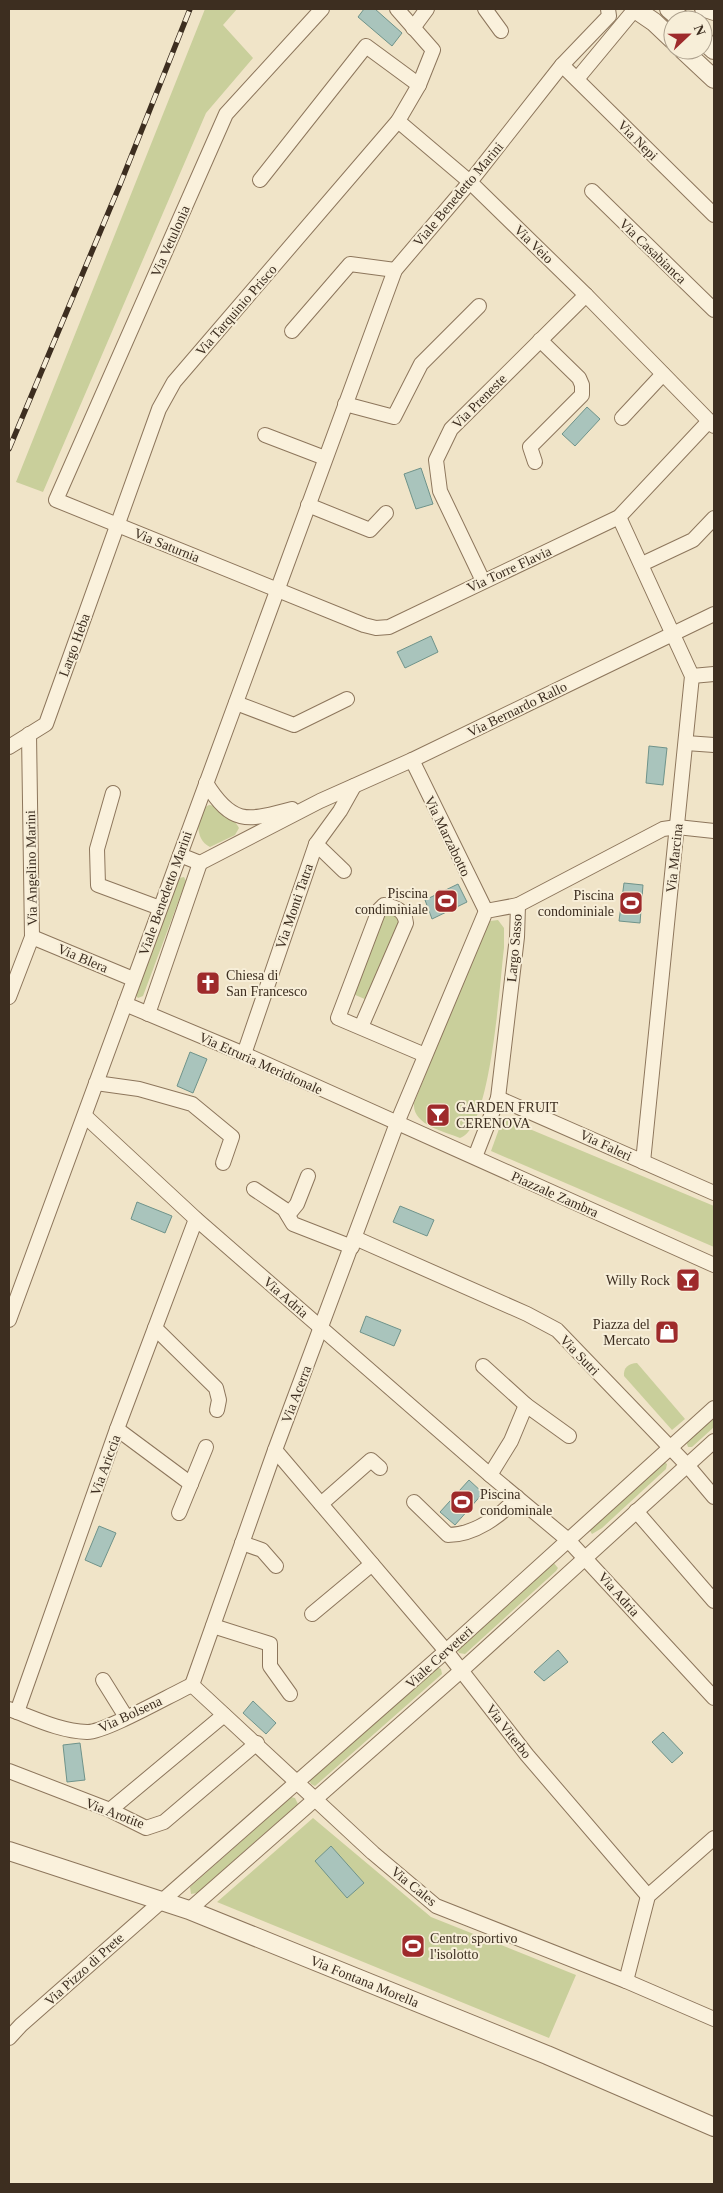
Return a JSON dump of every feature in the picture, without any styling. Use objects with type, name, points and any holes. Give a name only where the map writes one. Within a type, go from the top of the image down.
[{"type":"street","name":"Via Vetulonia","points":[[56,500],[226,114],[322,9]]},
{"type":"street","points":[[396,9],[432,50],[419,85],[398,121]]},
{"type":"street","points":[[413,28],[427,9]]},
{"type":"street","points":[[485,9],[501,31]]},
{"type":"street","name":"Viale Benedetto Marini","points":[[9,1320],[395,270],[470,182],[562,65],[609,16],[608,9]]},
{"type":"street","points":[[577,79],[635,9],[663,31]]},
{"type":"street","points":[[702,9],[714,13]]},
{"type":"street","points":[[260,180],[366,46],[419,85]]},
{"type":"street","points":[[694,60],[714,79]]},
{"type":"street","name":"Via Nepi","points":[[562,65],[714,215]]},
{"type":"street","name":"Via Veio","points":[[398,121],[470,182],[586,295],[712,424]]},
{"type":"street","name":"Via Tarquinio Prisco","points":[[117,525],[159,409],[174,382],[398,121]]},
{"type":"street","name":"Via Casabianca","points":[[592,191],[714,310]]},
{"type":"street","points":[[292,331],[350,264],[395,270]]},
{"type":"street","name":"Via Preneste","points":[[483,581],[440,491],[436,460],[451,429],[586,295]]},
{"type":"street","points":[[346,404],[394,417],[421,364],[479,306]]},
{"type":"street","points":[[535,462],[530,447],[582,395],[582,385],[579,378],[540,340]]},
{"type":"street","points":[[622,418],[663,374]]},
{"type":"street","name":"Via Torre Flavia","points":[[277,590],[376,628],[389,627],[619,517],[712,424]]},
{"type":"street","points":[[266,434],[325,458]]},
{"type":"street","name":"Via Saturnia","points":[[56,500],[277,590]]},
{"type":"street","points":[[308,505],[370,530],[386,513]]},
{"type":"street","name":"Via Marcina","points":[[619,517],[674,633],[692,676],[643,1162]]},
{"type":"street","points":[[642,564],[693,540],[714,518]]},
{"type":"street","name":"Largo Heba","points":[[9,747],[46,724],[117,525]]},
{"type":"street","name":"Via Bernardo Rallo","points":[[200,863],[320,801],[412,760],[714,614]]},
{"type":"street","points":[[692,676],[714,674]]},
{"type":"street","points":[[236,703],[294,725],[347,699]]},
{"type":"street","name":"Via Angelino Marini","points":[[9,997],[32,936],[29,734]]},
{"type":"street","points":[[686,742],[714,745]]},
{"type":"street","name":"Via Marzabotto","points":[[412,760],[486,911]]},
{"type":"street","name":"Via Bernardo Rallo","points":[[206,783],[215,797],[226,808],[235,814],[250,819],[320,801]]},
{"type":"street","name":"Via Monti Tatra","points":[[244,1054],[316,844],[340,811],[354,786]]},
{"type":"street","points":[[114,793],[97,849],[98,885],[160,908]]},
{"type":"street","points":[[518,905],[663,829],[677,827],[714,831]]},
{"type":"street","name":"Via Monti Tatra","points":[[316,844],[344,871]]},
{"type":"street","points":[[148,1014],[200,863],[180,855]]},
{"type":"street","name":"Largo Sasso","points":[[475,1157],[498,1098],[517,937],[518,905],[486,911]]},
{"type":"street","points":[[361,1027],[406,924],[406,919],[398,908],[384,906],[379,910],[338,1018],[425,1054]]},
{"type":"street","points":[[397,1123],[486,911]]},
{"type":"street","name":"Via Blera","points":[[32,936],[133,979]]},
{"type":"street","name":"Via Etruria Meridionale","points":[[125,1004],[244,1054],[397,1123]]},
{"type":"street","points":[[96,1083],[139,1089],[192,1104],[232,1137],[223,1164]]},
{"type":"street","name":"Via Faleri","points":[[498,1098],[714,1193]]},
{"type":"street","name":"Via Adria","points":[[85,1116],[196,1219],[490,1475],[568,1540],[586,1557],[714,1698]]},
{"type":"street","name":"Piazzale Zambra","points":[[397,1123],[714,1264]]},
{"type":"street","name":"Via Acerra","points":[[192,1685],[275,1450],[354,1243],[397,1123]]},
{"type":"street","points":[[288,1215],[297,1204],[308,1176]]},
{"type":"street","points":[[254,1189],[284,1209],[293,1224],[354,1243]]},
{"type":"street","name":"Via Ariccia","points":[[13,1710],[196,1219]]},
{"type":"street","name":"Via Sutri","points":[[354,1243],[527,1314],[557,1330],[687,1465],[714,1497]]},
{"type":"street","points":[[155,1328],[216,1388],[219,1400],[217,1410]]},
{"type":"street","points":[[483,1366],[526,1405],[569,1436]]},
{"type":"street","points":[[490,1475],[510,1441],[526,1405]]},
{"type":"street","name":"Viale Cerveteri","points":[[160,1901],[446,1651],[714,1408]]},
{"type":"street","points":[[117,1429],[191,1484]]},
{"type":"street","name":"Viale Cerveteri","points":[[189,1910],[462,1670],[714,1441]]},
{"type":"street","points":[[179,1513],[206,1447]]},
{"type":"street","name":"Via Viterbo","points":[[275,1450],[462,1670],[527,1755],[648,1896]]},
{"type":"street","points":[[321,1504],[371,1460],[380,1468]]},
{"type":"street","points":[[414,1502],[448,1535],[462,1535],[506,1511],[517,1497]]},
{"type":"street","points":[[636,1511],[714,1601]]},
{"type":"street","points":[[242,1543],[262,1550],[276,1566]]},
{"type":"street","points":[[312,1614],[372,1564]]},
{"type":"street","points":[[213,1626],[270,1644],[270,1666],[290,1694]]},
{"type":"street","points":[[103,1680],[126,1717]]},
{"type":"street","name":"Via Bolsena","points":[[13,1710],[58,1728],[88,1732],[106,1728],[192,1685]]},
{"type":"street","name":"Via Cales","points":[[192,1685],[257,1743],[373,1853],[436,1906],[626,1981],[714,2019]]},
{"type":"street","points":[[110,1810],[224,1715]]},
{"type":"street","name":"Via Arotite","points":[[9,1771],[110,1810],[146,1828],[164,1822],[257,1743]]},
{"type":"street","points":[[626,1981],[648,1896],[714,1838]]},
{"type":"street","name":"Via Fontana Morella","points":[[9,1851],[189,1910],[547,2054],[714,2127]]},
{"type":"street","name":"Via Pizzo di Prete","points":[[9,2038],[20,2024],[160,1901]]},
{"type":"green space","points":[[205,9],[237,9],[223,25],[253,58],[206,113],[43,492],[16,482]]},
{"type":"green space","points":[[209,805],[217,807],[234,821],[239,828],[235,835],[210,847],[201,838],[198,825],[201,813]]},
{"type":"green space","points":[[184,877],[186,881],[143,996],[138,998],[135,995],[179,878]]},
{"type":"green space","points":[[387,914],[396,916],[401,924],[367,1000],[353,994],[382,917]]},
{"type":"green space","points":[[498,920],[504,928],[504,948],[492,1052],[479,1109],[471,1129],[460,1138],[423,1122],[415,1111],[414,1103],[487,924],[490,921]]},
{"type":"green space","points":[[503,1118],[714,1206],[714,1247],[491,1151]]},
{"type":"green space","points":[[637,1363],[685,1419],[672,1430],[624,1376],[627,1366]]},
{"type":"green space","points":[[714,1416],[714,1427],[692,1447],[688,1447],[686,1441]]},
{"type":"green space","points":[[663,1461],[667,1464],[666,1469],[602,1528],[592,1534],[589,1529]]},
{"type":"green space","points":[[553,1562],[558,1568],[556,1571],[465,1654],[459,1653],[457,1649]]},
{"type":"green space","points":[[437,1667],[441,1669],[442,1674],[315,1786],[311,1784],[309,1780]]},
{"type":"green space","points":[[291,1797],[295,1798],[298,1804],[197,1893],[191,1894],[190,1887]]},
{"type":"green space","name":"Centro sportivo l'isolotto","points":[[313,1818],[431,1917],[576,1975],[549,2038],[217,1902]]},
{"type":"water","points":[[364,9],[375,9],[402,33],[392,46],[358,17]]},
{"type":"water","points":[[587,407],[600,419],[575,446],[562,434]]},
{"type":"water","points":[[421,468],[433,504],[416,509],[404,474]]},
{"type":"water","points":[[431,636],[438,652],[405,668],[397,652]]},
{"type":"water","points":[[649,746],[667,748],[663,785],[646,783]]},
{"type":"water","name":"Piscina condominiale","points":[[624,883],[643,885],[640,923],[619,921]]},
{"type":"water","name":"Piscina condiminiale","points":[[458,884],[467,902],[432,919],[425,900]]},
{"type":"water","points":[[190,1052],[207,1059],[193,1093],[177,1086]]},
{"type":"water","points":[[137,1202],[172,1216],[165,1233],[131,1219]]},
{"type":"water","points":[[400,1206],[434,1220],[427,1236],[393,1222]]},
{"type":"water","points":[[366,1316],[401,1330],[394,1346],[360,1332]]},
{"type":"water","name":"Piscina condominale","points":[[469,1480],[483,1493],[455,1525],[440,1512]]},
{"type":"water","points":[[99,1526],[116,1533],[101,1567],[85,1560]]},
{"type":"water","points":[[558,1650],[568,1662],[544,1681],[534,1672]]},
{"type":"water","points":[[253,1701],[276,1723],[266,1734],[243,1713]]},
{"type":"water","points":[[663,1732],[683,1753],[672,1763],[652,1742]]},
{"type":"water","points":[[80,1743],[85,1780],[67,1782],[63,1745]]},
{"type":"water","points":[[331,1846],[364,1883],[347,1898],[315,1861]]},
{"type":"railway","points":[[9,449],[119,187],[190,9]]},
{"type":"place","name":"Piscina condiminiale","points":[[446,901]]},
{"type":"place","name":"Piscina condominiale","points":[[631,903]]},
{"type":"place","name":"Chiesa di San Francesco","points":[[208,983]]},
{"type":"place","name":"GARDEN FRUIT CERENOVA","points":[[438,1115]]},
{"type":"place","name":"Willy Rock","points":[[688,1280]]},
{"type":"place","name":"Piazza del Mercato","points":[[667,1332]]},
{"type":"place","name":"Piscina condominale","points":[[462,1502]]},
{"type":"place","name":"Centro sportivo l'isolotto","points":[[413,1946]]}]
